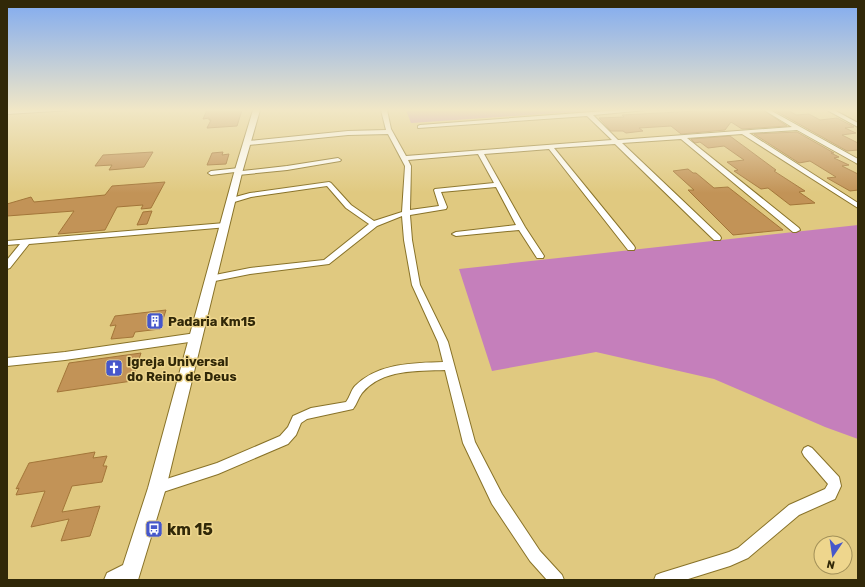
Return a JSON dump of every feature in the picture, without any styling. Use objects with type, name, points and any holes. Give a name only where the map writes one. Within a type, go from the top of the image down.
[{"type":"main road","points":[[124,577],[158,488],[210,280],[250,137]]},
{"type":"street","points":[[248,143],[304,137]]},
{"type":"street","points":[[393,137],[408,166],[406,214],[409,246],[416,285],[443,342],[469,443],[497,500],[535,556],[556,580]]},
{"type":"street","points":[[611,137],[717,238]]},
{"type":"street","points":[[404,158],[551,148],[666,137]]},
{"type":"street","points":[[683,137],[796,230]]},
{"type":"street","points":[[752,137],[858,206]]},
{"type":"street","points":[[814,137],[858,162]]},
{"type":"street","points":[[551,148],[631,248]]},
{"type":"street","points":[[480,152],[521,227],[540,256]]},
{"type":"street","points":[[211,173],[287,168],[338,160]]},
{"type":"street","points":[[231,200],[250,195],[329,184],[333,190],[360,216],[374,224]]},
{"type":"street","points":[[210,280],[250,271],[326,262],[374,224],[382,220],[443,207],[437,190],[499,185]]},
{"type":"street","points":[[7,244],[225,225]]},
{"type":"street","points":[[456,234],[521,227]]},
{"type":"street","points":[[7,266],[26,242]]},
{"type":"street","points":[[7,362],[66,356],[196,337]]},
{"type":"street","points":[[158,488],[218,468],[284,440],[292,431],[297,420],[303,416],[311,412],[351,405],[358,389],[375,376],[391,370],[450,366]]},
{"type":"street","points":[[661,580],[730,559],[743,553],[794,510],[830,494],[835,486],[834,481],[808,452]]},
{"type":"shaded area","points":[[858,225],[858,439],[825,427],[714,379],[596,352],[492,371],[459,269]]},
{"type":"building","points":[[732,137],[776,170],[774,171],[805,191],[799,192],[815,203],[790,205],[768,188],[761,189],[734,171],[738,170],[727,162],[744,160],[724,146],[708,148],[700,142],[695,143],[691,139]]},
{"type":"building","points":[[759,137],[807,137],[834,153],[831,153],[839,157],[834,158],[849,165],[842,166],[858,174],[858,190],[850,191],[827,178],[836,177],[810,161],[799,163]]},
{"type":"building","points":[[823,137],[847,137],[858,143],[858,150],[847,151]]},
{"type":"building","points":[[153,152],[144,167],[109,170],[112,165],[95,166],[103,155]]},
{"type":"building","points":[[223,152],[222,155],[229,154],[226,164],[207,165],[212,153]]},
{"type":"building","points":[[688,169],[693,173],[696,173],[714,188],[728,187],[783,230],[733,235],[688,190],[694,190],[673,171]]},
{"type":"building","points":[[165,182],[151,208],[141,209],[143,205],[117,207],[105,230],[58,234],[74,211],[7,216],[7,204],[31,197],[34,202],[105,195],[112,186]]},
{"type":"building","points":[[152,211],[147,224],[137,225],[143,212]]},
{"type":"building","points":[[166,310],[160,329],[135,332],[133,337],[111,339],[116,325],[110,326],[115,316]]},
{"type":"building","points":[[141,353],[132,381],[57,392],[69,363]]},
{"type":"building","points":[[95,452],[93,458],[107,456],[103,466],[107,466],[102,482],[72,486],[62,512],[100,506],[90,536],[61,541],[69,519],[31,527],[45,491],[16,495],[19,488],[16,489],[29,463]]},
{"type":"place","name":"Padaria Km15","points":[[155,321]]},
{"type":"place","name":"Igreja Universal do Reino de Deus","points":[[114,368]]},
{"type":"place","name":"km 15","points":[[154,529]]}]
